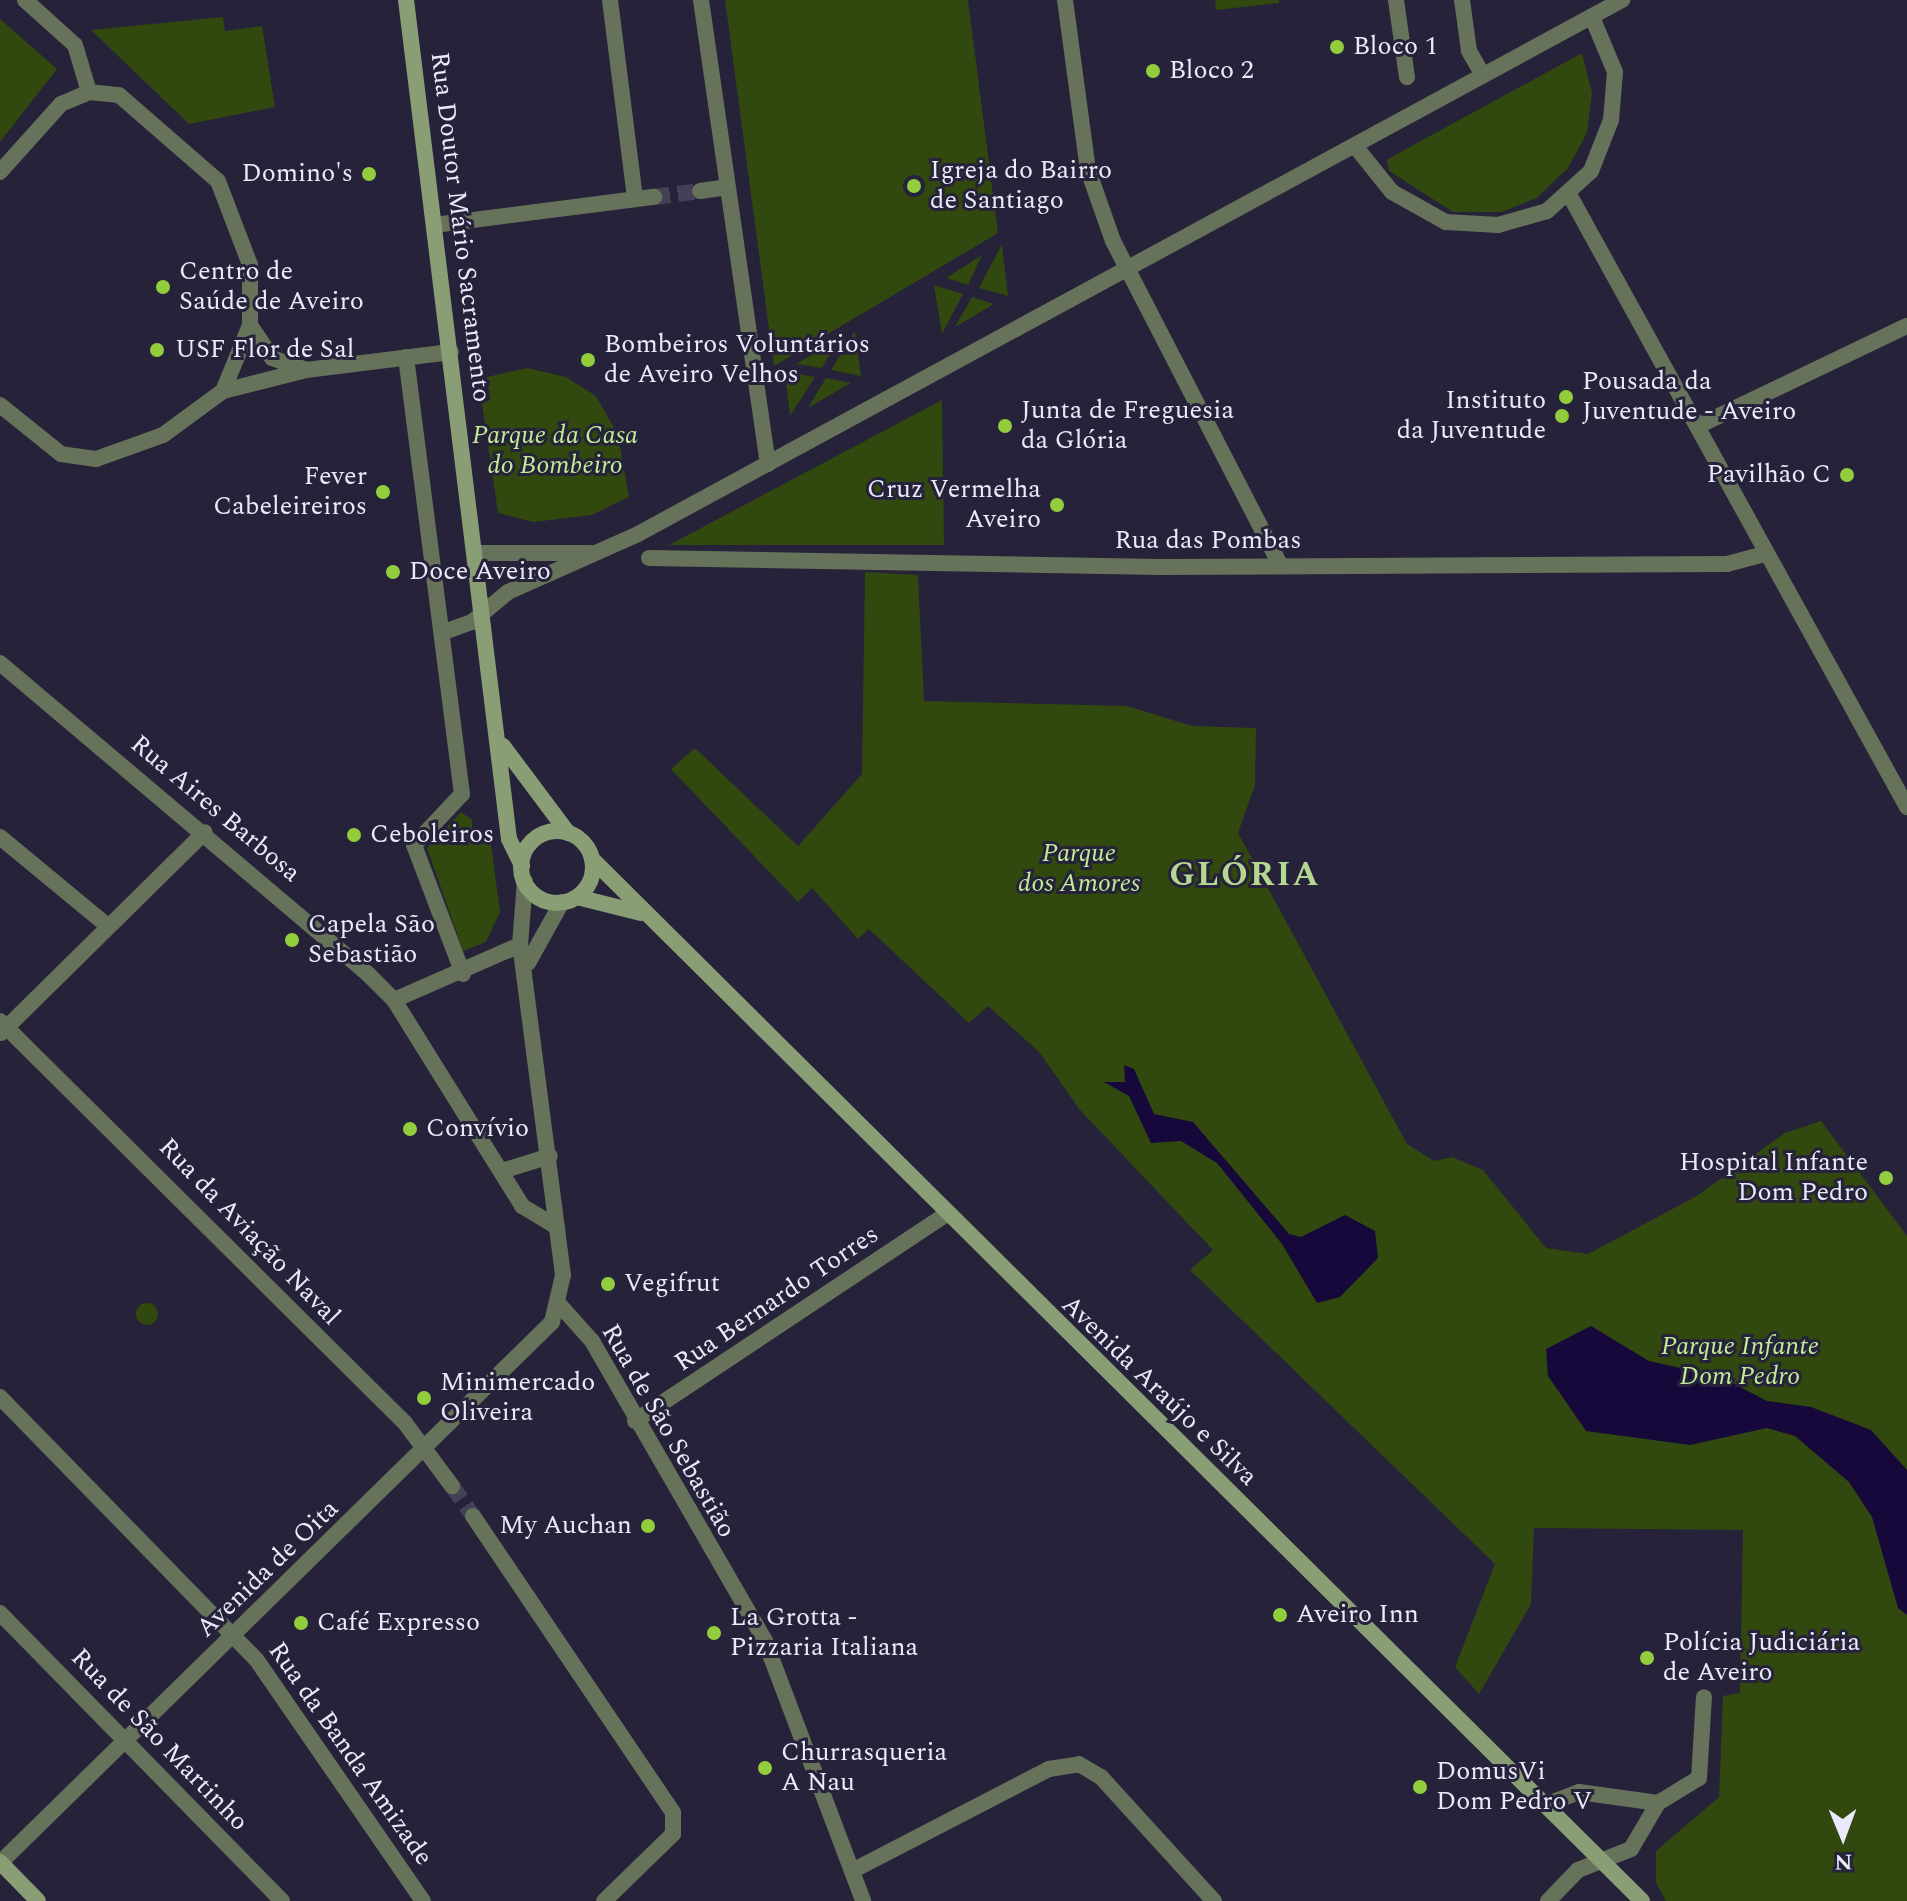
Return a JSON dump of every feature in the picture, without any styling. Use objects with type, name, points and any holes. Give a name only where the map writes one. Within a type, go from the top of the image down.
[{"type":"street","points":[[25,0],[75,45],[89,92]]},
{"type":"street","name":"Rua Doutor Mário Sacramento","points":[[406,0],[503,746],[509,839],[523,874]]},
{"type":"street","points":[[610,0],[635,197]]},
{"type":"street","points":[[701,0],[768,464]]},
{"type":"street","points":[[1065,0],[1088,170],[1126,269],[1281,566]]},
{"type":"street","points":[[1396,0],[1407,77]]},
{"type":"street","points":[[1462,0],[1469,51],[1483,75]]},
{"type":"street","points":[[444,632],[484,614],[508,592],[768,464],[1622,0]]},
{"type":"street","points":[[1355,146],[1392,192],[1446,222],[1498,225],[1570,196],[1597,160],[1611,120],[1615,72],[1592,17]]},
{"type":"street","points":[[0,172],[48,113],[89,92],[134,103],[218,181],[250,265],[250,325],[223,391]]},
{"type":"street","points":[[700,191],[727,187]]},
{"type":"street","points":[[1570,196],[1700,425],[1891,794],[1907,807]]},
{"type":"street","points":[[434,225],[654,197]]},
{"type":"street","points":[[250,325],[272,358],[306,370]]},
{"type":"street","points":[[1700,425],[1907,326]]},
{"type":"street","points":[[0,405],[61,454],[96,459],[163,435],[223,391],[306,370],[451,352]]},
{"type":"street","points":[[406,357],[444,632],[462,794],[414,845],[463,974]]},
{"type":"street","points":[[476,553],[591,553]]},
{"type":"street","name":"Rua das Pombas","points":[[649,558],[1281,566],[1727,564],[1765,554]]},
{"type":"street","name":"Rua Aires Barbosa","points":[[0,663],[205,832],[394,1000],[522,1206],[557,1227]]},
{"type":"street","name":"Rua Doutor Mário Sacramento","points":[[503,746],[568,833]]},
{"type":"street","points":[[2,1027],[105,924],[205,832]]},
{"type":"street","points":[[528,963],[569,900],[590,881],[592,859],[568,833],[536,838],[523,874],[520,945],[528,963],[550,1156],[557,1227],[558,1303]]},
{"type":"street","points":[[0,837],[105,924]]},
{"type":"street","name":"Avenida Araújo e Silva","points":[[592,859],[945,1215],[1545,1805],[1604,1858],[1642,1901]]},
{"type":"street","points":[[523,874],[540,898],[569,900],[644,914]]},
{"type":"street","points":[[394,1000],[463,974],[520,945]]},
{"type":"street","name":"Rua da Aviação Naval","points":[[2,1027],[426,1446],[452,1486]]},
{"type":"street","points":[[502,1171],[550,1156]]},
{"type":"street","name":"Rua Bernardo Torres","points":[[635,1421],[945,1215]]},
{"type":"street","name":"Avenida de Oita","points":[[0,1862],[128,1741],[552,1322],[558,1303]]},
{"type":"street","name":"Rua de São Sebastião","points":[[558,1303],[592,1341],[781,1673],[863,1901]]},
{"type":"street","name":"Rua da Banda Amizade","points":[[0,1397],[234,1635],[285,1697],[423,1901]]},
{"type":"street","points":[[473,1516],[673,1813],[673,1834],[604,1901]]},
{"type":"street","name":"Rua de São Martinho","points":[[0,1613],[282,1901]]},
{"type":"street","points":[[1548,1901],[1578,1870],[1631,1849],[1658,1803],[1699,1778],[1704,1697]]},
{"type":"street","points":[[852,1871],[1049,1769],[1079,1764],[1101,1777],[1214,1901]]},
{"type":"street","points":[[1545,1805],[1579,1792],[1658,1803]]},
{"type":"street","points":[[0,1862],[38,1901]]},
{"type":"green space","points":[[725,0],[968,0],[998,233],[774,366]]},
{"type":"green space","points":[[1215,0],[1279,0],[1279,3],[1216,10]]},
{"type":"green space","points":[[223,17],[225,31],[262,26],[275,107],[189,124],[91,30]]},
{"type":"green space","points":[[0,19],[57,69],[0,142]]},
{"type":"green space","points":[[1582,53],[1592,93],[1587,133],[1568,168],[1537,198],[1502,212],[1453,212],[1389,171],[1387,160]]},
{"type":"green space","points":[[1002,244],[1008,296],[979,288]]},
{"type":"green space","points":[[982,255],[968,285],[946,278]]},
{"type":"green space","points":[[934,285],[963,294],[942,334]]},
{"type":"green space","points":[[972,297],[994,304],[955,327]]},
{"type":"green space","points":[[855,331],[861,376],[831,370]]},
{"type":"green space","points":[[838,340],[822,368],[796,364]]},
{"type":"green space","name":"Parque da Casa do Bombeiro","points":[[527,368],[566,377],[596,396],[618,435],[629,497],[592,515],[534,522],[498,513],[482,404],[490,400],[487,377]]},
{"type":"green space","points":[[785,372],[815,377],[790,416]]},
{"type":"green space","points":[[826,378],[851,383],[808,408]]},
{"type":"green space","points":[[942,400],[944,545],[669,545]]},
{"type":"green space","points":[[865,572],[918,575],[924,701],[1127,706],[1192,726],[1256,728],[1255,785],[1238,833],[1407,1144],[1434,1161],[1452,1157],[1483,1170],[1546,1248],[1588,1254],[1695,1197],[1785,1133],[1821,1121],[1907,1236],[1907,1901],[1666,1901],[1656,1883],[1656,1851],[1719,1797],[1723,1696],[1740,1693],[1743,1530],[1534,1528],[1531,1604],[1479,1694],[1455,1667],[1495,1564],[1190,1270],[1213,1250],[1080,1110],[1039,1052],[988,1006],[969,1023],[869,929],[858,939],[812,888],[798,902],[671,769],[695,748],[798,846],[862,774]]},
{"type":"green space","points":[[461,812],[472,820],[472,843],[491,844],[500,912],[486,942],[463,951],[427,848]]},
{"type":"green space","points":[[147,1303],[158,1314],[147,1325],[136,1314]]},
{"type":"shaded area","points":[[1124,1065],[1134,1069],[1154,1114],[1193,1122],[1289,1234],[1301,1237],[1345,1215],[1375,1231],[1378,1258],[1340,1297],[1317,1303],[1282,1244],[1217,1163],[1181,1141],[1151,1143],[1129,1096],[1104,1082],[1125,1082]]},
{"type":"shaded area","points":[[1591,1326],[1649,1361],[1721,1377],[1767,1401],[1811,1407],[1871,1430],[1907,1470],[1907,1615],[1898,1608],[1872,1517],[1849,1482],[1795,1436],[1767,1428],[1690,1445],[1586,1431],[1548,1376],[1546,1349]]},
{"type":"tunnel","points":[[654,197],[700,191]]},
{"type":"tunnel","points":[[452,1486],[473,1516]]},
{"type":"place","name":"Bloco 1","points":[[1337,47]]},
{"type":"place","name":"Bloco 2","points":[[1153,71]]},
{"type":"place","name":"Domino's","points":[[369,174]]},
{"type":"place","name":"Igreja do Bairro de Santiago","points":[[914,186]]},
{"type":"place","name":"Centro de Saúde de Aveiro","points":[[163,287]]},
{"type":"place","name":"USF Flor de Sal","points":[[157,350]]},
{"type":"place","name":"Bombeiros Voluntários de Aveiro Velhos","points":[[588,360]]},
{"type":"place","name":"Pousada da Juventude - Aveiro","points":[[1566,397]]},
{"type":"place","name":"Instituto da Juventude","points":[[1562,416]]},
{"type":"place","name":"Junta de Freguesia da Glória","points":[[1005,426]]},
{"type":"place","name":"Pavilhão C","points":[[1847,475]]},
{"type":"place","name":"Fever Cabeleireiros","points":[[383,492]]},
{"type":"place","name":"Cruz Vermelha Aveiro","points":[[1057,505]]},
{"type":"place","name":"Doce Aveiro","points":[[393,572]]},
{"type":"place","name":"Ceboleiros","points":[[354,835]]},
{"type":"place","name":"Capela São Sebastião","points":[[292,940]]},
{"type":"place","name":"Convívio","points":[[410,1129]]},
{"type":"place","name":"Hospital Infante Dom Pedro","points":[[1886,1178]]},
{"type":"place","name":"Vegifrut","points":[[608,1284]]},
{"type":"place","name":"Minimercado Oliveira","points":[[424,1398]]},
{"type":"place","name":"My Auchan","points":[[648,1526]]},
{"type":"place","name":"Aveiro Inn","points":[[1280,1615]]},
{"type":"place","name":"Café Expresso","points":[[301,1623]]},
{"type":"place","name":"La Grotta - Pizzaria Italiana","points":[[714,1633]]},
{"type":"place","name":"Polícia Judiciária de Aveiro","points":[[1647,1658]]},
{"type":"place","name":"Churrasqueria A Nau","points":[[765,1768]]},
{"type":"place","name":"DomusVi Dom Pedro V","points":[[1420,1787]]},
{"type":"district","name":"GLÓRIA","points":[[1245,876]]},
{"type":"park label","name":"Parque dos Amores","points":[[1079,869]]},
{"type":"park label","name":"Parque Infante Dom Pedro","points":[[1740,1362]]}]
